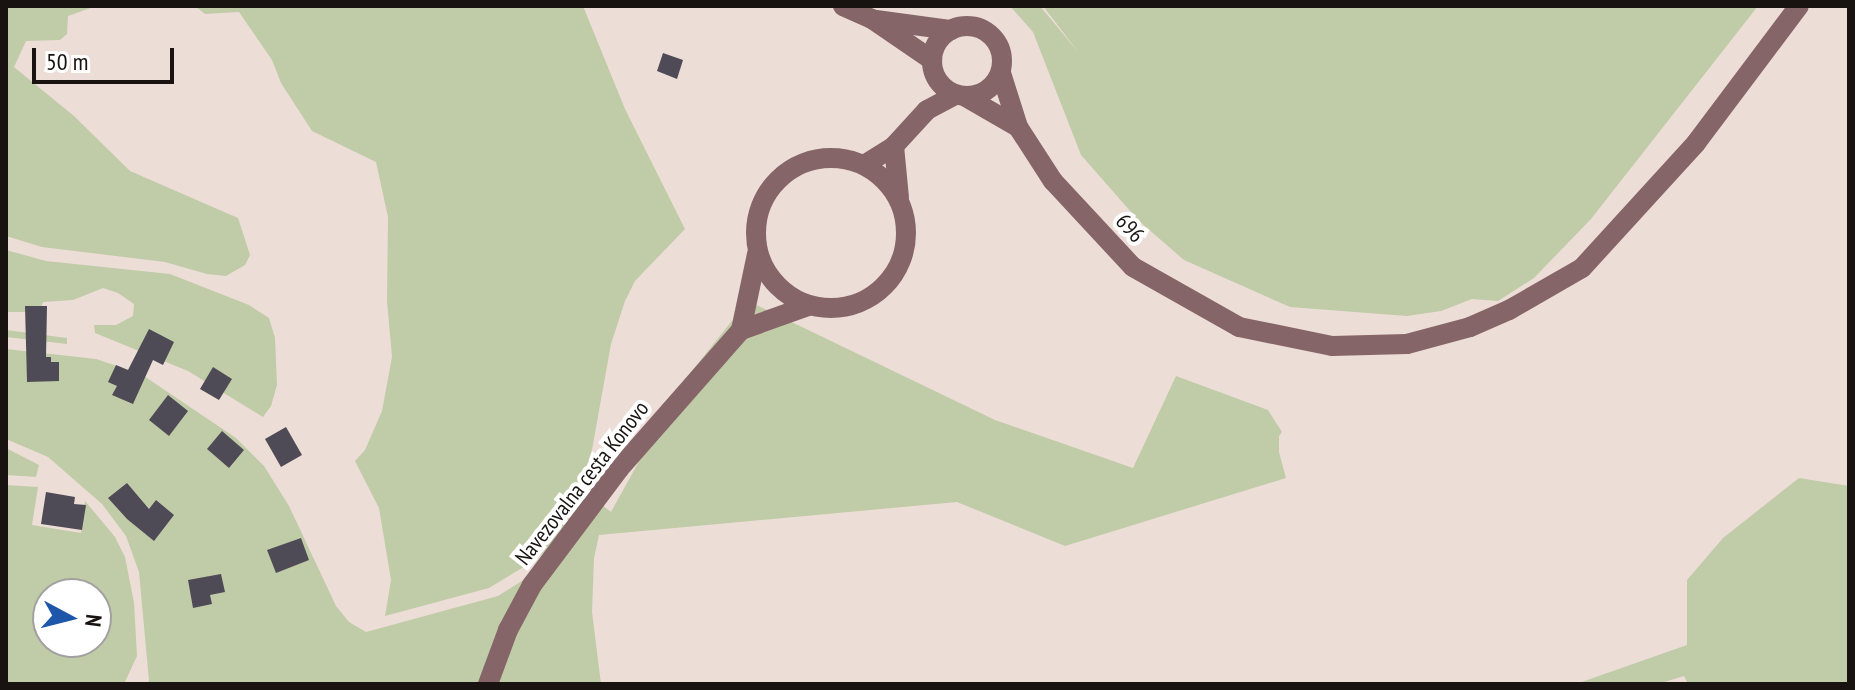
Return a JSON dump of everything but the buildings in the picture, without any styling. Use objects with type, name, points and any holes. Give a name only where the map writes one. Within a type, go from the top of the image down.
[{"type":"main road","name":"696","points":[[843,6],[872,19],[932,60]]},
{"type":"main road","name":"696","points":[[872,19],[951,30],[975,27],[995,39],[1001,50],[1001,73],[1018,127],[1053,181],[1133,267],[1239,327],[1332,346],[1407,344],[1470,327],[1509,310],[1582,268],[1696,143],[1799,6]]},
{"type":"main road","points":[[899,200],[884,179],[864,165],[894,146],[927,110],[938,81],[932,60],[935,48],[951,30]]},
{"type":"main road","points":[[927,110],[961,96],[987,90],[1001,73]]},
{"type":"main road","name":"696","points":[[938,81],[1018,127]]},
{"type":"main road","name":"Navezovalna cesta Konovo","points":[[488,684],[508,630],[532,585],[619,469],[741,330],[808,306],[833,310],[858,305],[896,272],[905,249],[906,223],[899,200],[894,146]]},
{"type":"main road","name":"Navezovalna cesta Konovo","points":[[741,330],[757,254],[754,229],[760,205],[783,175],[815,159],[840,158],[864,165]]},
{"type":"main road","points":[[757,254],[777,286],[808,306]]},
{"type":"green space","points":[[6,6],[96,6],[68,16],[67,34],[60,40],[26,41],[14,67],[74,116],[130,171],[238,218],[250,255],[245,265],[226,276],[207,274],[165,262],[42,247],[6,236]]},
{"type":"green space","points":[[195,6],[583,6],[625,109],[685,229],[635,281],[625,301],[611,344],[586,483],[576,512],[564,533],[537,559],[489,588],[385,616],[391,580],[379,508],[355,461],[365,450],[382,411],[392,357],[387,301],[388,217],[376,162],[312,131],[281,83],[272,60],[239,12],[205,14]]},
{"type":"green space","points":[[1010,6],[1040,6],[1079,53],[1043,6],[1758,6],[1591,219],[1534,278],[1498,301],[1472,299],[1441,311],[1407,316],[1290,307],[1184,260],[1139,221],[1081,155],[1033,32]]},
{"type":"green space","points":[[6,250],[46,261],[170,274],[249,305],[269,318],[275,338],[277,385],[271,406],[263,417],[188,371],[95,333],[94,325],[116,325],[133,316],[134,304],[118,293],[103,288],[73,300],[43,302],[39,312],[6,312]]},
{"type":"green space","points":[[748,301],[995,420],[1133,468],[1176,376],[1268,410],[1282,432],[1279,452],[1286,478],[1065,546],[957,502],[599,535],[594,558],[592,612],[601,684],[146,684],[149,681],[139,572],[126,536],[102,504],[48,457],[6,439],[6,349],[96,359],[141,374],[236,438],[264,466],[289,506],[336,606],[349,622],[366,632],[498,596],[539,570],[591,496],[611,512],[683,382]]},
{"type":"green space","points":[[6,330],[67,338],[67,344],[6,337]]},
{"type":"green space","points":[[6,448],[39,465],[36,477],[6,475]]},
{"type":"green space","points":[[1799,478],[1849,486],[1849,684],[1688,684],[1684,676],[1658,684],[1576,684],[1687,645],[1687,580],[1723,538]]},
{"type":"green space","points":[[6,485],[38,487],[32,525],[81,533],[85,501],[115,537],[125,557],[134,603],[137,656],[124,684],[6,684]]}]
